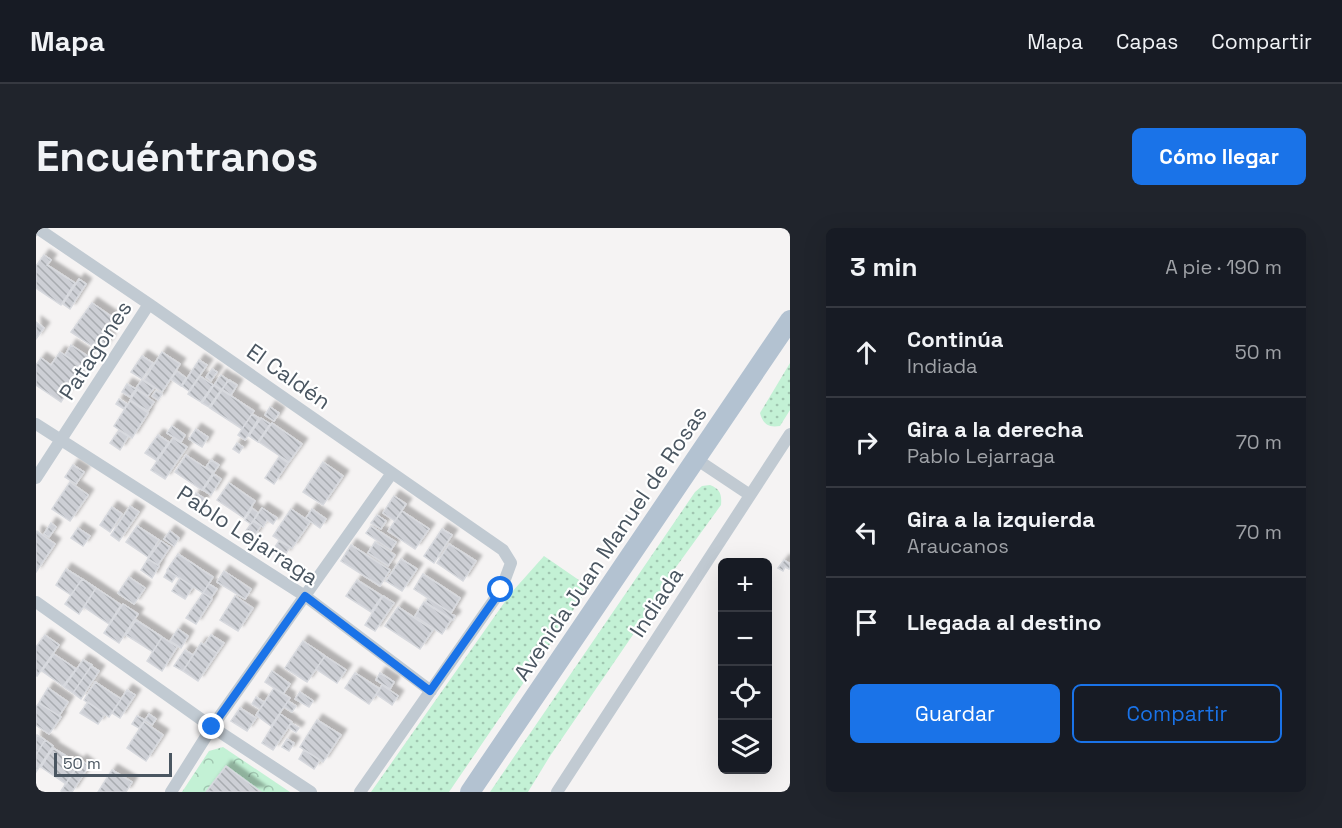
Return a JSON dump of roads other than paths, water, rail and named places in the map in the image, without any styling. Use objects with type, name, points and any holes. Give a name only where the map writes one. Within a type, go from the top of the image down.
[{"type":"main road","name":"Avenida Juan Manuel de Rosas","points":[[470,792],[790,321]]},
{"type":"street","name":"El Caldén","points":[[37,228],[503,550],[511,563],[501,590],[430,691]]},
{"type":"street","name":"Patagones","points":[[36,478],[149,304]]},
{"type":"street","name":"Pablo Lejarraga","points":[[36,424],[305,596],[430,691]]},
{"type":"street","name":"Indiada","points":[[557,792],[750,495],[785,452],[790,434]]},
{"type":"street","points":[[696,459],[750,495]]},
{"type":"street","points":[[171,792],[212,727],[392,474]]},
{"type":"street","points":[[36,602],[212,727],[311,792]]},
{"type":"street","points":[[360,792],[430,691]]}]
